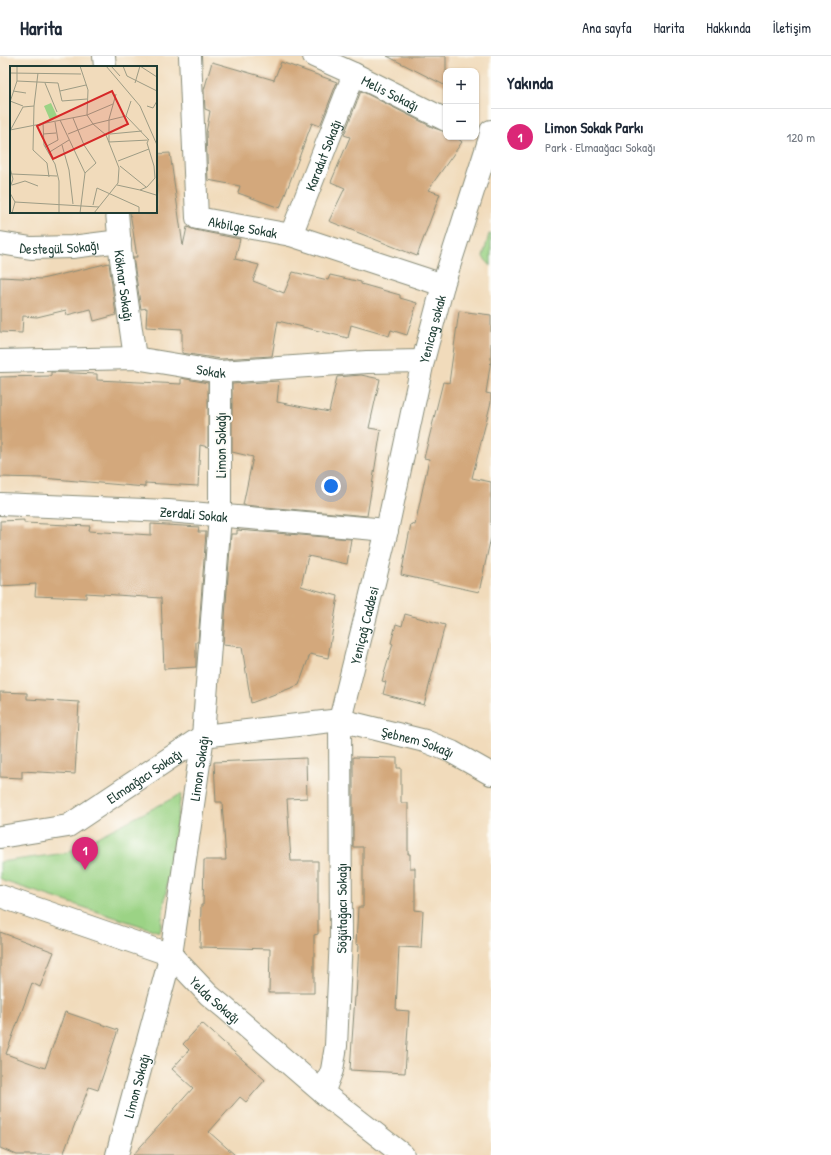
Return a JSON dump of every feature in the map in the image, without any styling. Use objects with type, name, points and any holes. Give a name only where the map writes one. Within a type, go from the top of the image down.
[{"type":"street","points":[[104,56],[105,66]]},
{"type":"street","name":"Akbilge Sokak","points":[[190,56],[197,218],[291,235],[442,285]]},
{"type":"street","name":"Melis Sokağı","points":[[314,56],[354,74],[443,118]]},
{"type":"street","name":"Karadut Sokağı","points":[[291,235],[354,74]]},
{"type":"street","name":"Yenicag sokak","points":[[387,530],[423,361],[442,285],[485,136]]},
{"type":"street","name":"Köknar Sokağı","points":[[117,213],[135,358]]},
{"type":"street","name":"Destegül Sokağı","points":[[0,243],[31,248],[72,247],[120,242]]},
{"type":"street","name":"Sokak","points":[[0,361],[135,358],[220,372],[367,362],[423,361]]},
{"type":"street","name":"Limon Sokağı","points":[[117,1155],[171,955],[203,736],[220,516],[220,372]]},
{"type":"street","name":"Zerdali Sokak","points":[[0,504],[168,511],[387,530]]},
{"type":"street","name":"Yeniçağ Caddesi","points":[[340,720],[387,530]]},
{"type":"street","name":"Elmaağacı Sokağı","points":[[0,838],[68,826],[203,736],[340,720]]},
{"type":"street","name":"Şebnem Sokağı","points":[[340,720],[424,741],[452,752],[491,774]]},
{"type":"street","name":"Söğütağacı Sokağı","points":[[324,1093],[332,1070],[336,1046],[341,945],[340,720]]},
{"type":"street","name":"Yelda Sokağı","points":[[0,896],[171,955],[208,995],[324,1093],[403,1155]]},
{"type":"green space","points":[[489,234],[491,234],[491,266],[483,257]]},
{"type":"green space","points":[[181,794],[160,932],[3,881],[0,878],[0,862],[66,853]]},
{"type":"building","points":[[387,56],[446,56],[446,68],[443,68],[443,84]]},
{"type":"building","points":[[212,62],[274,80],[281,62],[337,82],[320,126],[312,123],[280,208],[238,193],[240,186],[208,180],[206,133],[210,111],[205,109],[204,90]]},
{"type":"building","points":[[361,91],[434,128],[443,131],[443,140],[460,140],[462,142],[428,190],[440,194],[417,256],[329,221],[345,188],[331,182],[350,137],[344,135]]},
{"type":"building","points":[[170,153],[183,246],[187,227],[240,239],[235,259],[259,265],[253,281],[284,293],[293,272],[328,280],[330,275],[361,282],[361,284],[400,295],[400,298],[417,303],[407,335],[391,330],[389,336],[351,325],[348,338],[278,321],[272,356],[221,359],[182,353],[182,329],[146,327],[147,308],[141,309],[133,257],[137,257],[130,213],[157,213],[157,154]]},
{"type":"building","points":[[109,263],[116,315],[94,321],[91,309],[67,315],[66,310],[37,317],[23,316],[22,333],[0,332],[0,277],[42,279]]},
{"type":"building","points":[[459,311],[491,315],[491,360],[486,393],[491,394],[491,402],[472,478],[491,482],[491,537],[479,592],[401,575],[411,524],[415,525],[429,459],[424,458],[443,382],[449,383]]},
{"type":"building","points":[[51,372],[97,374],[97,380],[181,384],[181,378],[208,383],[208,447],[200,445],[198,486],[145,483],[145,487],[43,478],[0,477],[0,377],[51,376]]},
{"type":"building","points":[[361,375],[380,379],[369,428],[381,430],[367,516],[243,505],[253,457],[232,452],[232,384],[279,381],[277,402],[329,412],[337,377]]},
{"type":"building","points":[[24,520],[24,523],[90,526],[89,531],[151,535],[151,524],[199,527],[198,532],[206,532],[198,642],[196,642],[196,667],[164,669],[161,598],[86,593],[86,598],[35,596],[36,584],[0,586],[0,521]]},
{"type":"building","points":[[237,530],[351,539],[347,564],[308,556],[301,586],[338,596],[328,658],[310,654],[299,685],[251,703],[242,647],[223,645],[231,534],[237,534]]},
{"type":"building","points":[[405,614],[445,625],[424,705],[383,694],[386,682],[382,681],[393,644],[391,643],[396,624],[402,626]]},
{"type":"building","points":[[0,692],[27,693],[27,699],[79,702],[75,774],[22,771],[22,778],[0,777]]},
{"type":"building","points":[[353,757],[397,758],[397,768],[401,768],[401,803],[408,803],[408,854],[410,854],[410,868],[415,868],[415,910],[423,911],[421,948],[399,947],[396,1010],[409,1011],[405,1073],[350,1070],[359,945],[356,944],[358,907],[363,907],[363,847],[353,847]]},
{"type":"building","points":[[306,758],[307,798],[287,799],[291,861],[318,861],[318,934],[314,935],[314,993],[269,993],[270,949],[200,947],[204,860],[226,860],[222,802],[216,802],[214,762]]},
{"type":"building","points":[[0,932],[54,952],[40,987],[32,983],[6,1054],[45,1068],[65,1012],[118,1030],[98,1090],[89,1087],[63,1155],[17,1155],[0,1148]]},
{"type":"building","points":[[202,1023],[265,1080],[246,1102],[240,1097],[209,1132],[235,1155],[133,1155],[193,1088],[172,1069],[189,1050],[183,1044]]},
{"type":"place","name":"Limon Sokak Parkı","points":[[85,870]]}]
